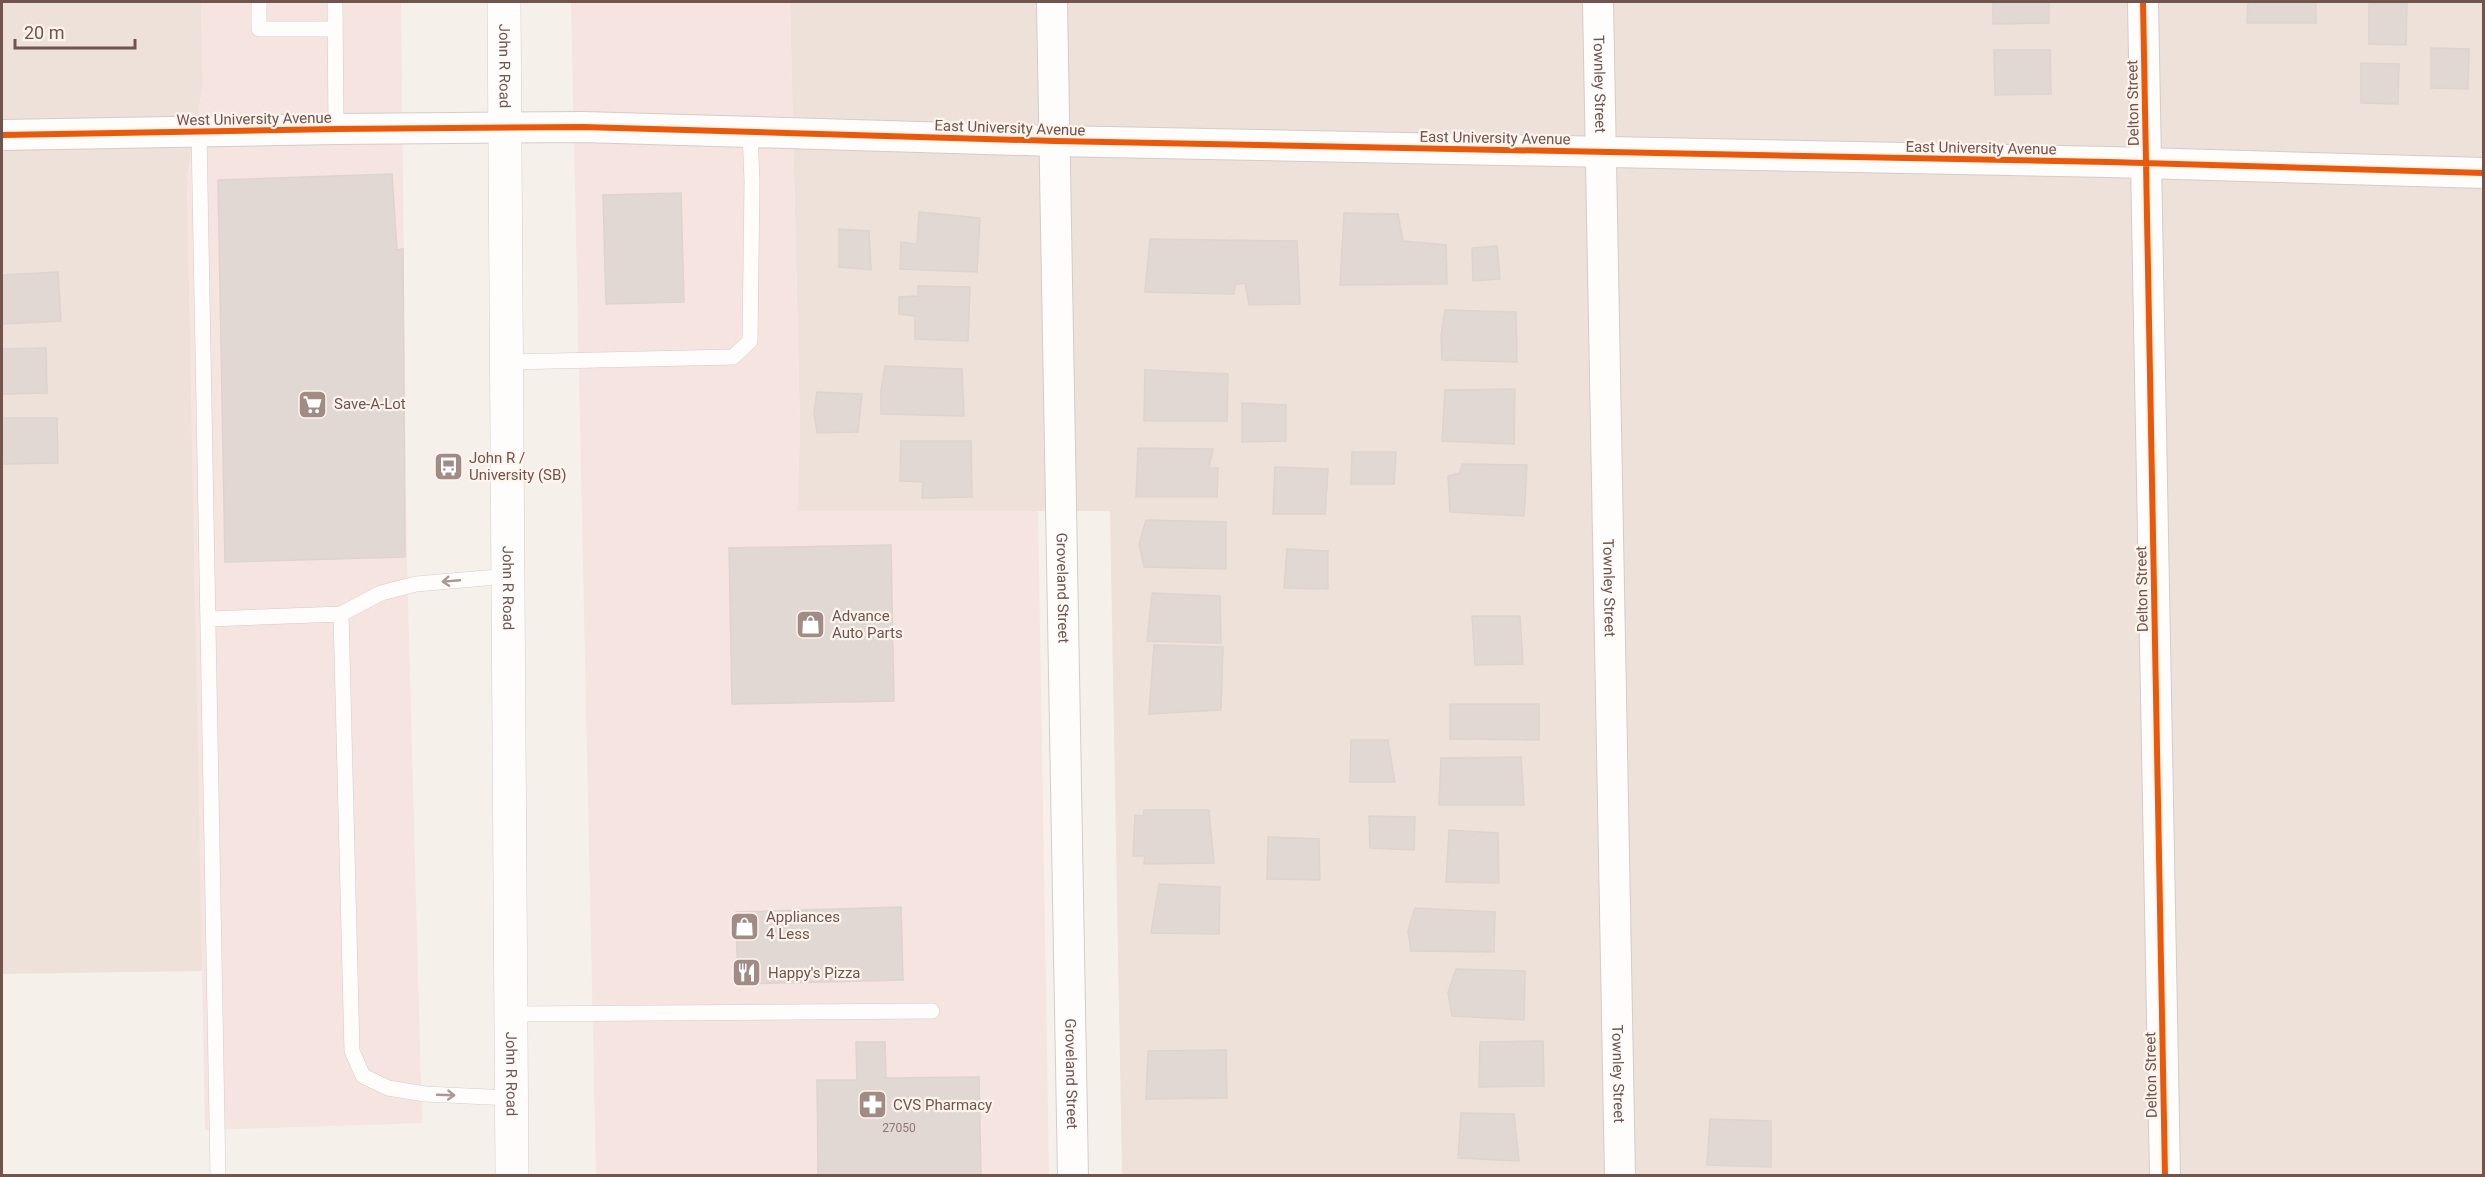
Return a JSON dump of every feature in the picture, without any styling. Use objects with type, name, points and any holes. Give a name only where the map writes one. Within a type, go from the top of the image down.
[{"type":"main road","name":"John R Road","points":[[504,2],[507,126],[512,1176]]},
{"type":"street","name":"Groveland Street","points":[[1052,2],[1073,1176]]},
{"type":"street","name":"Townley Street","points":[[1598,2],[1620,1176]]},
{"type":"street","name":"Delton Street","points":[[2143,2],[2165,1176]]},
{"type":"street","name":"West University Avenue","points":[[2,135],[507,126]]},
{"type":"street","name":"East University Avenue","points":[[507,126],[1055,141],[2484,173]]},
{"type":"lane","points":[[259,2],[259,29],[335,28]]},
{"type":"lane","points":[[335,2],[336,129]]},
{"type":"lane","points":[[199,132],[218,1176]]},
{"type":"lane","points":[[508,362],[733,357],[750,341],[752,181],[750,132]]},
{"type":"lane","points":[[209,619],[341,614],[381,593],[416,584],[509,576]]},
{"type":"lane","points":[[341,614],[352,1051],[363,1076],[388,1088],[425,1094],[512,1098]]},
{"type":"lane","points":[[511,1014],[932,1011]]},
{"type":"shaded area","points":[[2,2],[201,2],[203,85],[187,177],[203,971],[2,974]]},
{"type":"shaded area","points":[[201,2],[401,2],[407,564],[422,1123],[205,1130],[187,177],[203,85]]},
{"type":"shaded area","points":[[571,2],[790,2],[800,430],[797,511],[1038,511],[1049,1175],[596,1175]]},
{"type":"shaded area","points":[[790,2],[2483,2],[2483,1175],[1122,1175],[1110,511],[797,511],[800,430]]},
{"type":"building","points":[[1993,2],[2049,2],[2049,23],[1993,24]]},
{"type":"building","points":[[2248,2],[2316,2],[2316,23],[2247,23]]},
{"type":"building","points":[[2369,4],[2407,4],[2406,45],[2369,44]]},
{"type":"building","points":[[2431,48],[2469,49],[2468,89],[2431,88]]},
{"type":"building","points":[[1994,50],[2050,50],[2051,94],[1995,95]]},
{"type":"building","points":[[2361,63],[2399,64],[2398,104],[2361,103]]},
{"type":"building","name":"Save-A-Lot","points":[[392,174],[397,250],[403,249],[405,557],[225,562],[218,180]]},
{"type":"building","points":[[681,193],[684,302],[606,304],[603,195]]},
{"type":"building","points":[[919,212],[980,218],[977,272],[900,269],[901,242],[917,244]]},
{"type":"building","points":[[1344,213],[1398,214],[1403,241],[1446,245],[1447,284],[1340,285]]},
{"type":"building","points":[[839,229],[869,231],[871,270],[839,267]]},
{"type":"building","points":[[1150,239],[1297,241],[1300,304],[1249,305],[1245,283],[1235,285],[1234,294],[1145,292]]},
{"type":"building","points":[[1497,246],[1500,279],[1473,281],[1472,248]]},
{"type":"building","points":[[58,272],[61,321],[2,324],[2,275]]},
{"type":"building","points":[[918,286],[970,287],[968,341],[915,339],[915,316],[899,314],[899,297],[918,296]]},
{"type":"building","points":[[1445,310],[1516,312],[1517,362],[1442,360],[1441,335]]},
{"type":"building","points":[[46,348],[47,393],[2,394],[2,349]]},
{"type":"building","points":[[885,366],[962,369],[964,416],[881,414],[881,390]]},
{"type":"building","points":[[1145,370],[1228,374],[1227,421],[1144,421]]},
{"type":"building","points":[[1515,389],[1514,444],[1442,441],[1445,390]]},
{"type":"building","points":[[817,392],[862,394],[858,432],[817,433],[814,413]]},
{"type":"building","points":[[1242,403],[1286,405],[1286,441],[1242,442]]},
{"type":"building","points":[[2,418],[57,418],[58,463],[2,464]]},
{"type":"building","points":[[901,441],[971,441],[972,497],[922,498],[923,482],[900,481]]},
{"type":"building","points":[[1138,448],[1213,449],[1209,468],[1218,468],[1217,497],[1136,497]]},
{"type":"building","points":[[1352,452],[1396,452],[1394,484],[1351,484]]},
{"type":"building","points":[[1462,464],[1527,465],[1524,516],[1450,512],[1448,476],[1460,473]]},
{"type":"building","points":[[1275,467],[1328,469],[1325,514],[1273,514]]},
{"type":"building","points":[[1146,520],[1226,522],[1226,569],[1144,567],[1139,544]]},
{"type":"building","name":"Advance Auto Parts","points":[[891,545],[894,701],[732,704],[729,548]]},
{"type":"building","points":[[1287,549],[1328,551],[1328,589],[1284,588]]},
{"type":"building","points":[[1152,593],[1220,596],[1221,643],[1147,641]]},
{"type":"building","points":[[1472,616],[1520,616],[1523,664],[1475,665]]},
{"type":"building","points":[[1154,645],[1223,647],[1221,710],[1149,714]]},
{"type":"building","points":[[1450,704],[1539,704],[1539,740],[1450,739]]},
{"type":"building","points":[[1351,740],[1388,740],[1395,782],[1350,782]]},
{"type":"building","points":[[1521,757],[1524,805],[1439,805],[1441,758]]},
{"type":"building","points":[[1144,810],[1209,810],[1214,863],[1144,864],[1145,856],[1133,856],[1135,815],[1143,816]]},
{"type":"building","points":[[1369,816],[1415,817],[1414,850],[1370,848]]},
{"type":"building","points":[[1449,830],[1498,833],[1499,883],[1446,882]]},
{"type":"building","points":[[1268,837],[1319,839],[1320,880],[1267,879]]},
{"type":"building","points":[[1159,884],[1220,887],[1219,934],[1151,933]]},
{"type":"building","points":[[901,907],[903,980],[738,984],[736,912]]},
{"type":"building","points":[[1415,908],[1495,912],[1494,952],[1411,951],[1408,931]]},
{"type":"building","points":[[1456,969],[1525,971],[1524,1020],[1452,1016],[1448,992]]},
{"type":"building","points":[[1543,1041],[1544,1086],[1479,1087],[1480,1042]]},
{"type":"building","name":"CVS Pharmacy","points":[[856,1042],[885,1042],[886,1078],[979,1077],[981,1176],[818,1176],[817,1080],[857,1080]]},
{"type":"building","points":[[1226,1050],[1227,1098],[1146,1099],[1148,1051]]},
{"type":"building","points":[[1461,1113],[1514,1114],[1519,1161],[1458,1158]]},
{"type":"building","points":[[1710,1119],[1771,1121],[1771,1167],[1707,1165]]},
{"type":"cycle path","points":[[2143,2],[2165,1176]]},
{"type":"cycle path","points":[[2,135],[583,127],[1055,141],[2109,162],[2484,173]]},
{"type":"place","name":"Save-A-Lot","points":[[313,404]]},
{"type":"place","name":"John R / University (SB)","points":[[448,467]]},
{"type":"place","name":"Advance Auto Parts","points":[[811,625]]},
{"type":"place","name":"Appliances 4 Less","points":[[745,926]]},
{"type":"place","name":"Happy's Pizza","points":[[747,973]]},
{"type":"place","name":"CVS Pharmacy","points":[[872,1105]]}]
